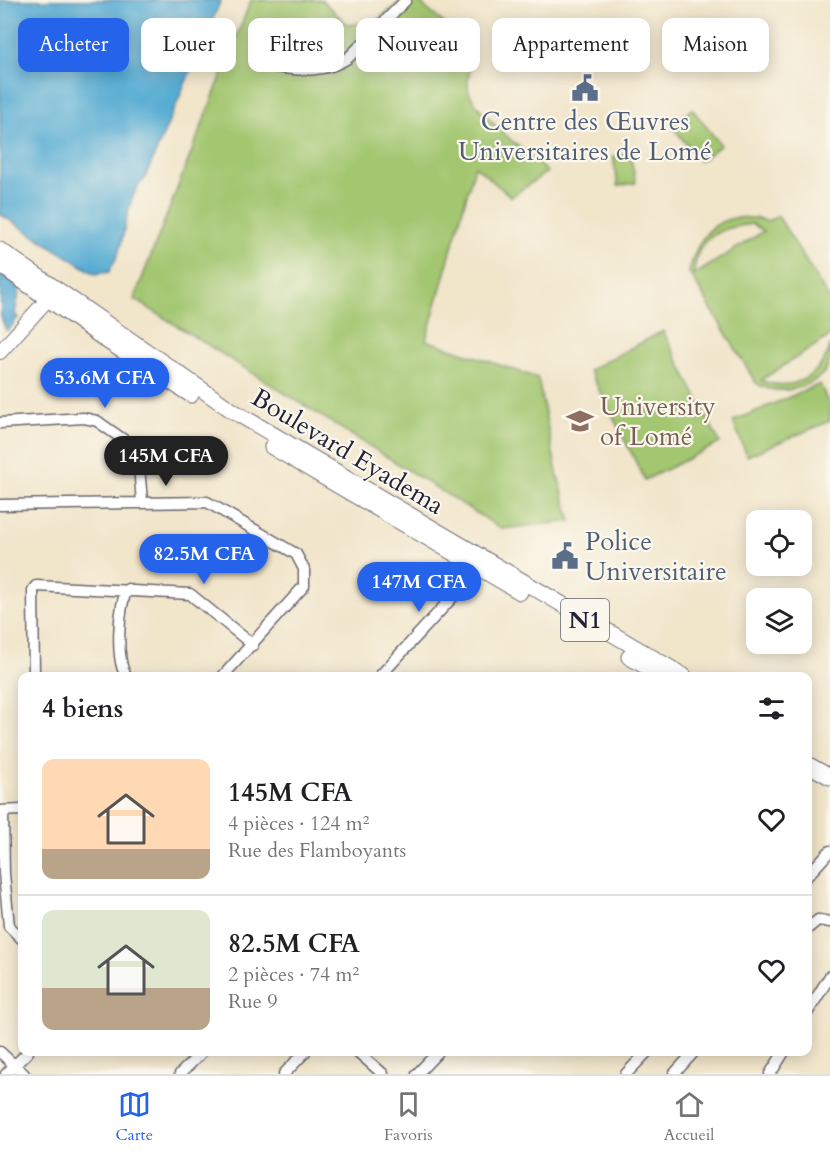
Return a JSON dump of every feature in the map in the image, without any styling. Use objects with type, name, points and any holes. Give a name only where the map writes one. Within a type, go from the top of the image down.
[{"type":"highway","name":"Boulevard Eyadema","points":[[0,250],[52,294],[233,411],[483,564],[677,672]]},
{"type":"highway","name":"N1","points":[[0,266],[52,294]]},
{"type":"highway","name":"N1","points":[[483,564],[656,672]]},
{"type":"highway","points":[[812,755],[830,765]]},
{"type":"highway","points":[[812,767],[830,777]]},
{"type":"main road","points":[[0,352],[52,294]]},
{"type":"street","points":[[344,60],[406,0]]},
{"type":"street","points":[[0,423],[84,418],[97,421],[134,447],[138,454],[142,502]]},
{"type":"street","points":[[0,505],[207,502],[296,554],[302,561],[304,586],[227,672]]},
{"type":"street","points":[[384,672],[483,564]]},
{"type":"street","points":[[34,672],[33,590],[36,586],[128,589],[195,596],[253,645]]},
{"type":"street","points":[[124,672],[122,668],[120,634],[122,598],[128,589]]},
{"type":"street","points":[[18,810],[2,811],[9,926],[18,935]]},
{"type":"street","points":[[812,871],[830,851]]},
{"type":"street","points":[[812,881],[830,861]]},
{"type":"street","points":[[812,925],[818,920],[830,922]]},
{"type":"street","points":[[812,1005],[830,976]]},
{"type":"street","points":[[0,1052],[10,1071],[24,1056]]},
{"type":"street","points":[[180,1074],[198,1056]]},
{"type":"street","points":[[284,1074],[301,1056]]},
{"type":"street","points":[[363,1056],[383,1074]]},
{"type":"street","points":[[417,1074],[434,1056]]},
{"type":"street","points":[[626,1074],[644,1056]]},
{"type":"street","points":[[633,1074],[650,1056]]},
{"type":"street","points":[[674,1074],[690,1056]]},
{"type":"street","points":[[770,1074],[781,1056]]},
{"type":"green space","points":[[251,0],[322,0],[341,18],[248,18],[248,72],[344,72],[344,21],[348,25],[356,24],[356,72],[470,72],[469,91],[478,107],[547,172],[511,197],[475,166],[426,340],[538,378],[557,473],[571,521],[502,529],[134,299],[223,72],[236,72],[236,38]]},
{"type":"green space","points":[[403,0],[417,0],[438,18],[379,18]]},
{"type":"green space","points":[[692,109],[721,145],[700,161],[671,125]]},
{"type":"green space","points":[[630,153],[636,183],[618,186],[613,156]]},
{"type":"green space","points":[[778,216],[830,300],[830,336],[761,380],[783,385],[803,379],[820,366],[830,345],[830,360],[819,377],[799,388],[787,390],[765,388],[756,383],[689,272],[699,244],[715,226],[737,218],[767,221]],"holes":[[[752,224],[764,231],[694,275],[699,252],[711,237],[729,228]]]},
{"type":"green space","points":[[663,331],[720,443],[645,480],[589,370]]},
{"type":"green space","points":[[820,384],[830,407],[830,421],[747,456],[733,421]]},
{"type":"water","points":[[0,0],[221,0],[213,18],[141,18],[141,72],[190,72],[144,180],[138,186],[130,203],[119,251],[109,272],[95,274],[0,214]]},
{"type":"water","points":[[0,273],[20,287],[15,314],[20,319],[17,318],[9,330],[6,330],[1,317]]},
{"type":"place","name":"Centre des Œuvres Universitaires de Lomé","points":[[585,88]]},
{"type":"place","name":"University of Lomé","points":[[580,421]]},
{"type":"place","name":"Police Universitaire","points":[[565,556]]}]
